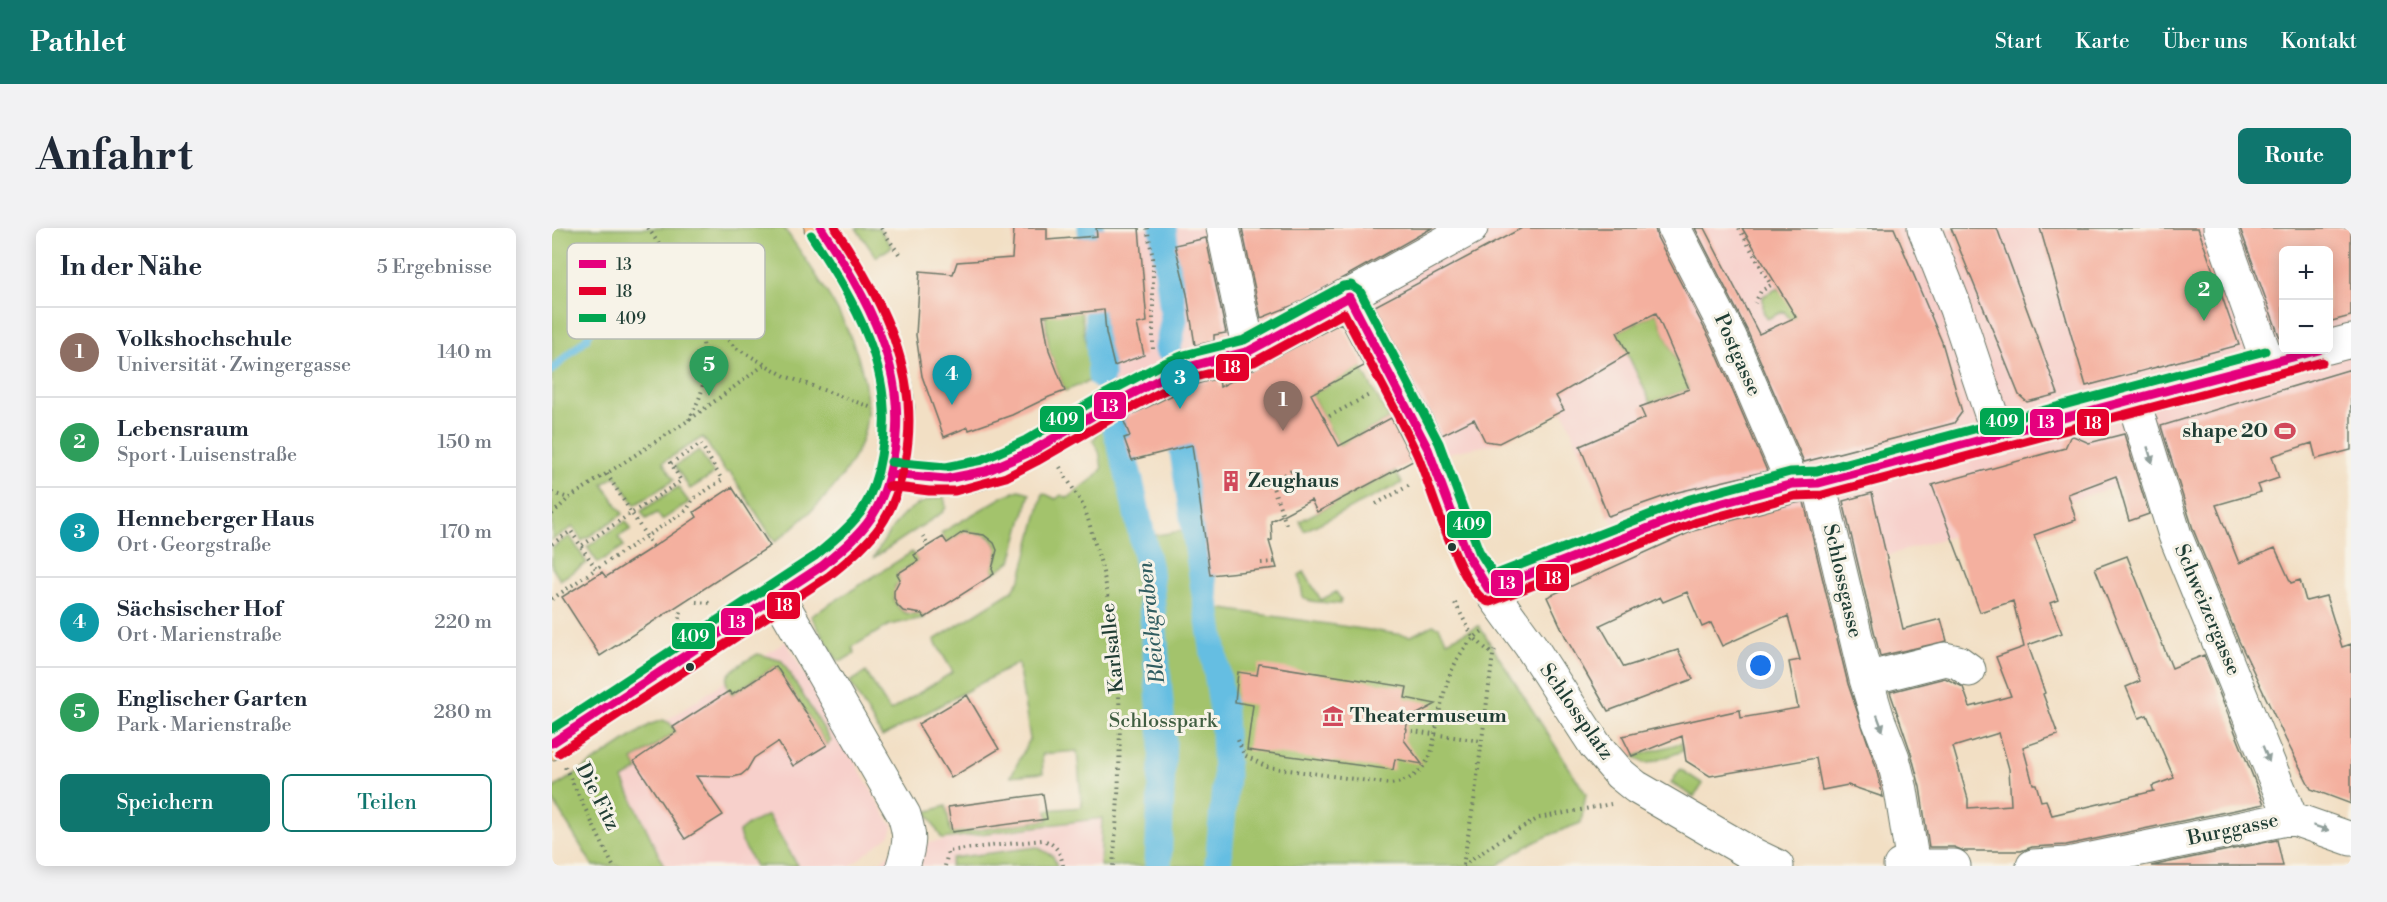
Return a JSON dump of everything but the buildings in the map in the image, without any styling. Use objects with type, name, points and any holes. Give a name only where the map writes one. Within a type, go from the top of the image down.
[{"type":"main road","points":[[552,743],[822,566],[849,543],[871,518],[890,474],[898,408],[882,343],[857,284],[821,228]]},
{"type":"street","points":[[1223,228],[1249,351]]},
{"type":"street","points":[[890,474],[939,479],[958,478],[995,467],[1046,443],[1170,374],[1204,361],[1232,357],[1249,351],[1471,228]]},
{"type":"street","name":"Postgasse","points":[[1674,228],[1806,484]]},
{"type":"street","points":[[1924,228],[1956,309],[1998,435]]},
{"type":"street","points":[[2220,228],[2268,363]]},
{"type":"street","name":"Schlossplatz","points":[[1349,297],[1428,449],[1468,556],[1595,745],[1620,774],[1652,797],[1777,866]]},
{"type":"street","points":[[2333,346],[2351,341]]},
{"type":"street","points":[[1498,602],[1693,511],[1998,435],[2303,354]]},
{"type":"street","name":"Schweizergasse","points":[[2133,399],[2175,535],[2291,818]]},
{"type":"street","name":"Schlossgasse","points":[[1806,484],[1878,719],[1893,758],[1901,790],[1906,865]]},
{"type":"street","points":[[778,596],[904,815],[909,830],[909,840],[903,866]]},
{"type":"street","points":[[1866,679],[1945,659],[1958,662],[1969,670]]},
{"type":"street","points":[[2291,818],[2351,839]]},
{"type":"street","name":"Burggasse","points":[[2033,866],[2067,864],[2291,818]]},
{"type":"street","points":[[1906,865],[1954,866]]},
{"type":"path","points":[[648,228],[658,243]]},
{"type":"path","points":[[881,228],[901,257]]},
{"type":"path","points":[[1148,228],[1153,258],[1152,361],[1170,374]]},
{"type":"path","points":[[1739,228],[1771,285],[1761,291],[1755,303]]},
{"type":"path","points":[[689,420],[702,391],[705,360],[704,339]]},
{"type":"path","points":[[727,339],[736,348],[764,365],[831,394],[867,408],[872,407]]},
{"type":"path","points":[[552,514],[568,498],[689,420],[764,365]]},
{"type":"path","points":[[1324,419],[1394,382]]},
{"type":"path","name":"Karlsallee","points":[[1046,443],[1083,507],[1102,565],[1115,637],[1119,725],[1118,809],[1113,866]]},
{"type":"path","points":[[552,599],[687,510],[693,499],[722,480],[701,444],[671,464],[681,482],[581,546]]},
{"type":"path","points":[[1286,524],[1271,482],[1295,469]]},
{"type":"path","points":[[607,474],[653,547]]},
{"type":"path","points":[[552,493],[568,498]]},
{"type":"path","points":[[552,543],[571,531],[596,569]]},
{"type":"path","points":[[923,536],[928,546]]},
{"type":"path","points":[[1261,563],[1275,562]]},
{"type":"path","points":[[1238,740],[1244,755],[1267,766],[1390,784],[1400,783],[1410,778],[1425,766],[1431,754],[1453,665],[1498,602]]},
{"type":"path","points":[[1462,866],[1474,801],[1498,602]]},
{"type":"path","points":[[1455,603],[1473,637],[1493,655]]},
{"type":"path","points":[[1406,730],[1480,741]]},
{"type":"path","name":"Die Fitz","points":[[552,743],[578,790],[613,866]]},
{"type":"path","points":[[1462,866],[1500,840],[1539,818],[1652,797]]},
{"type":"path","points":[[945,866],[948,851],[1042,840],[1052,842],[1058,849],[1063,866]]},
{"type":"shaded area","points":[[1094,228],[2351,228],[2351,416],[1756,595],[1736,517],[1688,533],[1639,554],[1608,516],[1563,410],[1499,443],[1416,459],[1343,322],[1245,374],[1120,423],[1104,372]]},
{"type":"shaded area","points":[[786,641],[890,823],[894,824],[890,835],[850,866],[644,866],[601,764]]},
{"type":"shaded area","points":[[1102,818],[1100,866],[874,866],[898,847]]},
{"type":"green space","points":[[552,228],[784,228],[839,312],[859,359],[865,383],[867,408],[865,428],[859,448],[849,467],[822,501],[775,542],[730,472],[726,473],[703,437],[663,462],[674,480],[635,505],[616,476],[603,484],[623,514],[582,541],[573,527],[552,540]]},
{"type":"green space","points":[[856,228],[879,228],[892,247],[876,257]]},
{"type":"green space","points":[[1798,283],[1809,311],[1790,320],[1784,311],[1767,319],[1763,311],[1763,296],[1778,288],[1781,292]]},
{"type":"green space","points":[[1081,312],[1092,380],[1065,391],[1049,350],[1045,314]]},
{"type":"green space","points":[[1656,313],[1689,389],[1651,403],[1617,332]]},
{"type":"green space","points":[[1361,367],[1389,419],[1339,446],[1311,394]]},
{"type":"green space","name":"Schlosspark","points":[[1107,422],[1137,538],[1189,530],[1192,551],[1206,549],[1216,608],[1411,636],[1433,625],[1439,627],[1447,641],[1479,626],[1586,794],[1581,823],[1537,841],[1497,866],[1100,866],[1102,818],[942,839],[926,812],[946,806],[951,834],[1048,820],[1047,810],[1082,807],[1077,751],[1042,754],[1043,773],[1011,776],[1030,739],[1018,663],[882,737],[850,682],[866,672],[890,711],[953,672],[934,640],[1012,591],[1021,578],[1043,493],[1056,499],[1061,495],[1068,498],[1095,477],[1102,469],[1099,451],[1093,441],[1103,424]]},
{"type":"green space","points":[[699,450],[714,474],[690,489],[675,466]]},
{"type":"green space","points":[[1395,471],[1402,483],[1304,531],[1300,521]]},
{"type":"green space","points":[[678,487],[689,502],[662,520],[657,513],[646,519],[641,511]]},
{"type":"green space","points":[[1019,490],[1030,493],[1011,561],[994,573],[991,567],[995,564],[998,551],[994,542],[989,536],[972,535],[968,529],[947,543],[941,533],[1004,496]]},
{"type":"green space","points":[[944,497],[946,507],[943,512],[873,558],[894,526],[909,510],[930,499]]},
{"type":"green space","points":[[626,521],[631,529],[618,537],[624,546],[598,563],[587,547]]},
{"type":"green space","points":[[570,536],[587,563],[560,580],[552,567],[552,548]]},
{"type":"green space","points":[[912,552],[918,561],[897,574],[901,581],[895,586],[894,600],[904,612],[916,614],[920,612],[924,618],[889,625],[852,647],[855,653],[842,661],[837,660],[811,616]]},
{"type":"green space","points":[[1304,572],[1321,600],[1336,592],[1341,599],[1340,604],[1309,601],[1303,597],[1299,575]]},
{"type":"green space","points":[[758,654],[782,661],[831,741],[827,745],[776,666],[732,694],[726,681],[729,675],[739,665]]},
{"type":"green space","points":[[663,720],[670,723],[676,732],[633,760],[638,770],[623,779],[664,866],[593,866],[552,799],[552,789],[651,724]]},
{"type":"green space","points":[[1681,743],[1683,751],[1649,763],[1644,763],[1634,756]]},
{"type":"green space","points":[[1680,769],[1703,784],[1694,797],[1671,783]]},
{"type":"green space","points":[[768,815],[798,866],[755,866],[739,832],[749,824]]},
{"type":"green space","points":[[1037,847],[1053,856],[1057,866],[950,866],[952,858]]},
{"type":"waterway","name":"Bleichgraben","points":[[1091,228],[1101,376]]},
{"type":"waterway","name":"Bleichgraben","points":[[1163,228],[1174,319],[1168,348]]},
{"type":"waterway","points":[[552,370],[586,339]]},
{"type":"waterway","name":"Bleichgraben","points":[[1113,418],[1130,481],[1149,569],[1163,740],[1158,866]]},
{"type":"waterway","name":"Bleichgraben","points":[[1182,445],[1223,712],[1226,776],[1218,866]]},
{"type":"transit line","name":"13","points":[[552,743],[822,566],[854,538],[875,511],[890,474],[897,426],[890,365],[881,337],[854,281],[821,228]]},
{"type":"transit line","name":"18","points":[[559,753],[829,576],[870,539],[890,510],[905,462],[909,430],[908,398],[903,368],[882,310],[835,228]]},
{"type":"transit line","name":"409","points":[[552,729],[815,556],[845,530],[865,505],[881,456],[884,425],[883,395],[869,339],[857,312],[811,235]]},
{"type":"transit line","name":"409","points":[[891,462],[946,467],[982,460],[1026,440],[1160,365],[1184,355],[1244,340],[1343,286],[1351,285],[1360,291],[1439,443],[1479,551],[1494,575],[1690,499],[1790,472],[1817,471],[2265,351]]},
{"type":"transit line","name":"13","points":[[890,474],[946,479],[986,471],[1032,451],[1166,376],[1188,367],[1249,351],[1349,297],[1428,449],[1468,556],[1489,590],[1693,511],[1793,484],[1819,483],[2304,354]]},
{"type":"transit line","name":"18","points":[[889,486],[929,491],[955,491],[1006,477],[1171,387],[1191,378],[1254,362],[1344,313],[1416,452],[1447,536],[1468,581],[1479,596],[1490,602],[1697,522],[1795,496],[1822,495],[2322,362]]},
{"type":"place","name":"Lebensraum","points":[[2204,321]]},
{"type":"place","name":"Englischer Garten","points":[[709,396]]},
{"type":"place","name":"Sächsischer Hof","points":[[952,405]]},
{"type":"place","name":"Henneberger Haus","points":[[1180,409]]},
{"type":"place","name":"Volkshochschule","points":[[1283,431]]},
{"type":"place","name":"shape 20","points":[[2285,431]]},
{"type":"place","name":"Zeughaus","points":[[1231,481]]},
{"type":"place","name":"Theatermuseum","points":[[1333,716]]}]
